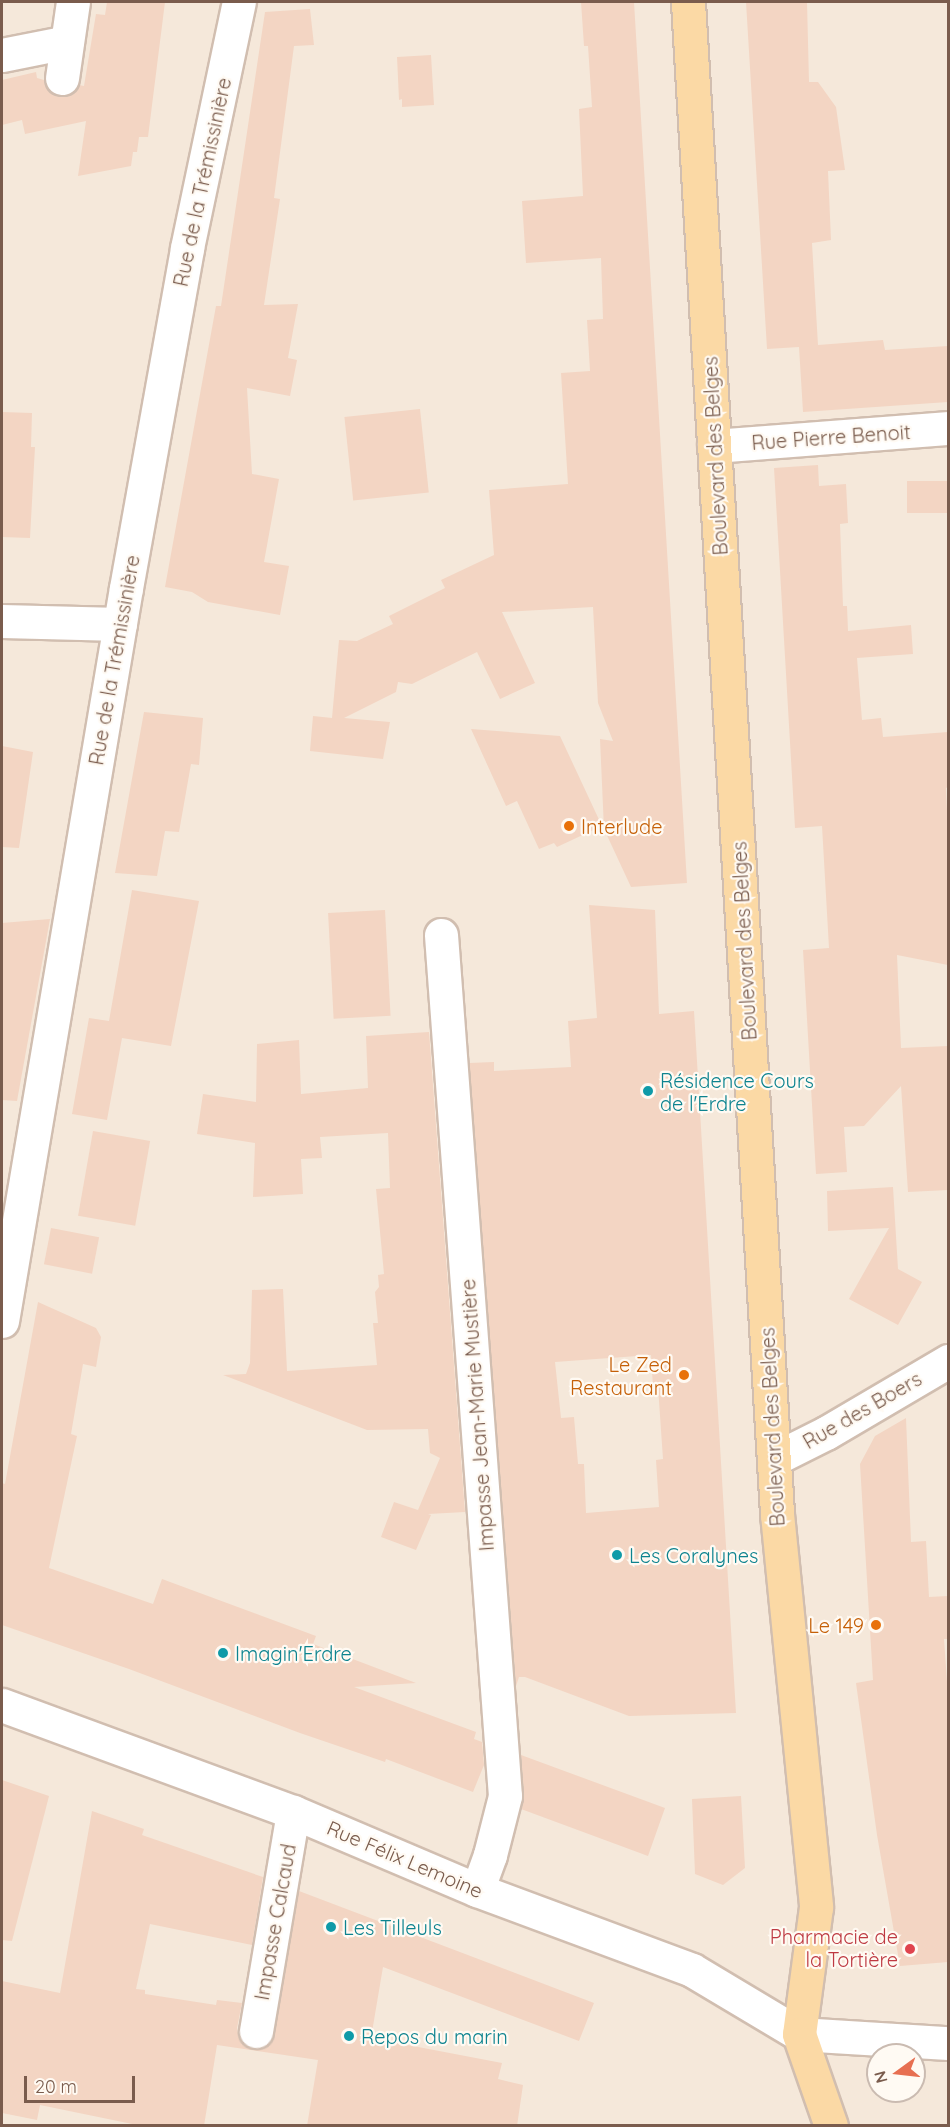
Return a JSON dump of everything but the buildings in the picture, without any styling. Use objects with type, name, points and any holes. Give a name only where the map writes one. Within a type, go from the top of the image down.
[{"type":"main road","name":"Boulevard des Belges","points":[[688,2],[779,1542],[816,1907],[799,2034],[831,2126]]},
{"type":"street","points":[[62,78],[73,2]]},
{"type":"street","name":"Rue de la Trémissinière","points":[[2,1321],[120,624],[187,248],[239,2]]},
{"type":"street","points":[[2,55],[68,42]]},
{"type":"street","name":"Rue Pierre Benoit","points":[[714,446],[948,428]]},
{"type":"street","points":[[2,621],[120,624]]},
{"type":"street","name":"Impasse Jean-Marie Mustière","points":[[441,935],[505,1796],[490,1855],[477,1890]]},
{"type":"street","name":"Rue des Boers","points":[[774,1459],[826,1433],[948,1361]]},
{"type":"street","name":"Rue Félix Lemoine","points":[[2,1705],[293,1812],[477,1890],[692,1970],[799,2034]]},
{"type":"street","name":"Impasse Calcaud","points":[[256,2031],[293,1812]]},
{"type":"street","points":[[799,2034],[930,2041]]},
{"type":"shaded area","points":[[2,2],[948,2],[948,2125],[2,2126]]},
{"type":"place","name":"Interlude","points":[[569,826]]},
{"type":"place","name":"Résidence Cours de l'Erdre","points":[[648,1091]]},
{"type":"place","name":"Le Zed Restaurant","points":[[684,1375]]},
{"type":"place","name":"Les Coralynes","points":[[617,1555]]},
{"type":"place","name":"Le 149","points":[[876,1625]]},
{"type":"place","name":"Imagin'Erdre","points":[[223,1653]]},
{"type":"place","name":"Les Tilleuls","points":[[331,1927]]},
{"type":"place","name":"Pharmacie de la Tortière","points":[[910,1949]]},
{"type":"place","name":"Repos du marin","points":[[349,2036]]}]
